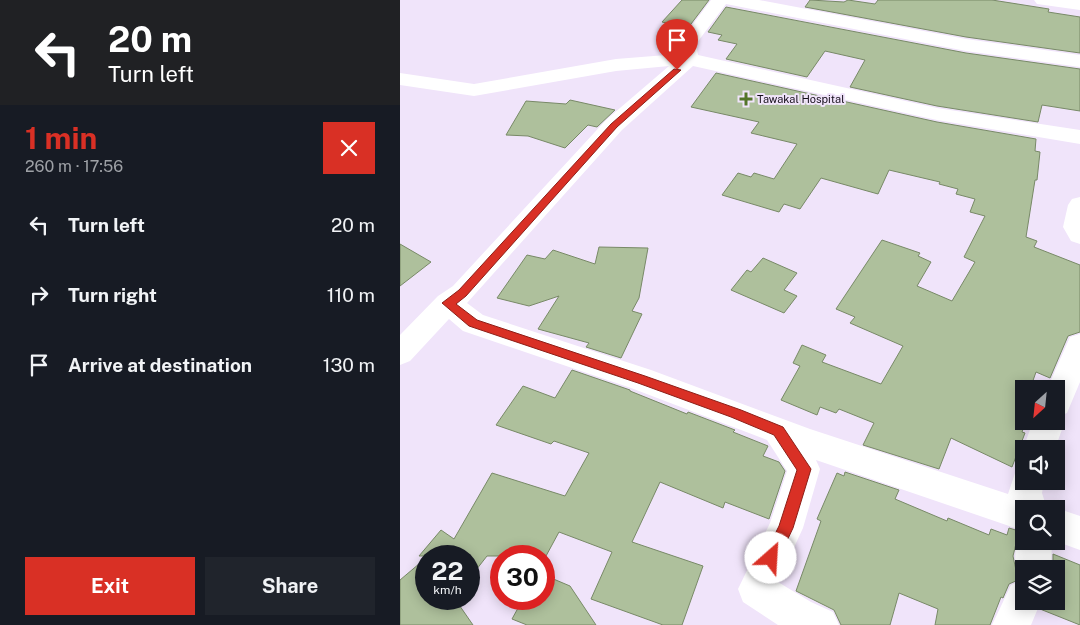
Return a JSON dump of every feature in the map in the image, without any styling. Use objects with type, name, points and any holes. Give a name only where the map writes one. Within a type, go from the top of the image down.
[{"type":"street","points":[[689,60],[687,44],[720,0]]},
{"type":"street","points":[[732,0],[966,44],[1080,61]]},
{"type":"street","points":[[1043,0],[1080,5]]},
{"type":"street","points":[[400,354],[448,303],[462,293],[614,126],[689,60]]},
{"type":"street","points":[[400,79],[474,90],[616,65],[689,60],[936,114],[1080,138]]},
{"type":"street","points":[[1080,205],[1075,227],[1080,235]]},
{"type":"street","points":[[448,303],[473,323],[641,379],[806,442],[1015,512]]},
{"type":"street","points":[[1065,382],[1080,345]]},
{"type":"street","points":[[778,431],[804,469],[786,528],[756,589],[798,616],[820,625]]},
{"type":"street","points":[[1065,529],[1080,533]]},
{"type":"street","points":[[1011,625],[1018,610]]},
{"type":"building","points":[[682,0],[709,0],[688,28],[662,22]]},
{"type":"building","points":[[810,0],[844,2],[848,0],[875,4],[878,0],[992,0],[1049,9],[1048,12],[1080,17],[1080,53],[966,37],[805,7]]},
{"type":"building","points":[[726,7],[966,53],[1080,69],[1080,111],[1042,105],[1038,122],[937,106],[850,87],[865,60],[825,51],[807,77],[726,59],[737,44],[718,40],[722,35],[708,32]]},
{"type":"building","points":[[716,73],[937,122],[1036,139],[1035,151],[1040,152],[1037,180],[1035,180],[1026,237],[1037,241],[1034,247],[1080,265],[1080,332],[1068,336],[1050,378],[1036,372],[1033,380],[1015,380],[1015,430],[1023,430],[1022,432],[1025,433],[1022,440],[1015,440],[1015,459],[1012,467],[951,438],[939,469],[863,445],[874,423],[839,409],[836,413],[820,407],[817,415],[781,400],[800,366],[793,363],[802,345],[826,355],[822,362],[881,384],[903,346],[850,323],[855,317],[836,309],[882,240],[920,253],[918,256],[931,262],[917,286],[952,301],[975,262],[964,257],[985,216],[970,212],[975,199],[956,194],[958,189],[939,184],[940,182],[889,170],[878,194],[821,178],[800,209],[784,204],[779,212],[722,195],[738,173],[751,177],[754,173],[774,179],[797,144],[751,133],[759,122],[691,107]]},
{"type":"building","points":[[570,100],[615,110],[597,127],[588,125],[565,148],[528,136],[506,135],[526,101],[566,104]]},
{"type":"building","points":[[400,244],[431,262],[400,286]]},
{"type":"building","points":[[599,247],[648,248],[639,298],[632,311],[642,314],[621,358],[586,347],[589,343],[538,329],[559,296],[529,306],[497,298],[527,255],[545,259],[553,250],[595,264]]},
{"type":"building","points":[[763,258],[797,273],[784,290],[797,296],[784,313],[731,290],[747,270],[751,272]]},
{"type":"building","points":[[572,370],[630,390],[687,414],[688,412],[735,430],[733,432],[768,446],[763,456],[779,462],[785,471],[769,519],[725,502],[723,508],[660,482],[632,542],[703,566],[682,625],[663,625],[591,599],[612,552],[559,532],[552,545],[490,545],[490,556],[487,556],[480,565],[480,545],[428,545],[441,530],[454,539],[492,473],[565,496],[589,453],[554,441],[551,444],[496,425],[523,386],[555,398]]},
{"type":"building","points":[[845,472],[899,490],[895,499],[947,521],[948,518],[989,535],[991,529],[1007,535],[1009,528],[1015,530],[1013,556],[1015,581],[1009,584],[1003,598],[1001,597],[990,625],[935,625],[938,609],[899,593],[890,625],[841,625],[834,610],[796,591],[821,521],[817,519],[837,473],[844,476]]},
{"type":"building","points":[[1053,554],[1080,565],[1080,625],[1042,610],[1065,610],[1065,560],[1053,560]]},
{"type":"building","points":[[415,567],[415,610],[463,610],[473,625],[400,625],[400,580]]},
{"type":"building","points":[[555,580],[570,586],[596,625],[527,625],[512,619],[517,610],[555,610]]},
{"type":"place","name":"Tawakal Hospital","points":[[746,99]]},
{"type":"route","points":[[677,70],[614,126],[462,293],[448,303],[473,323],[641,379],[778,431],[804,469],[786,528],[771,558]]}]
